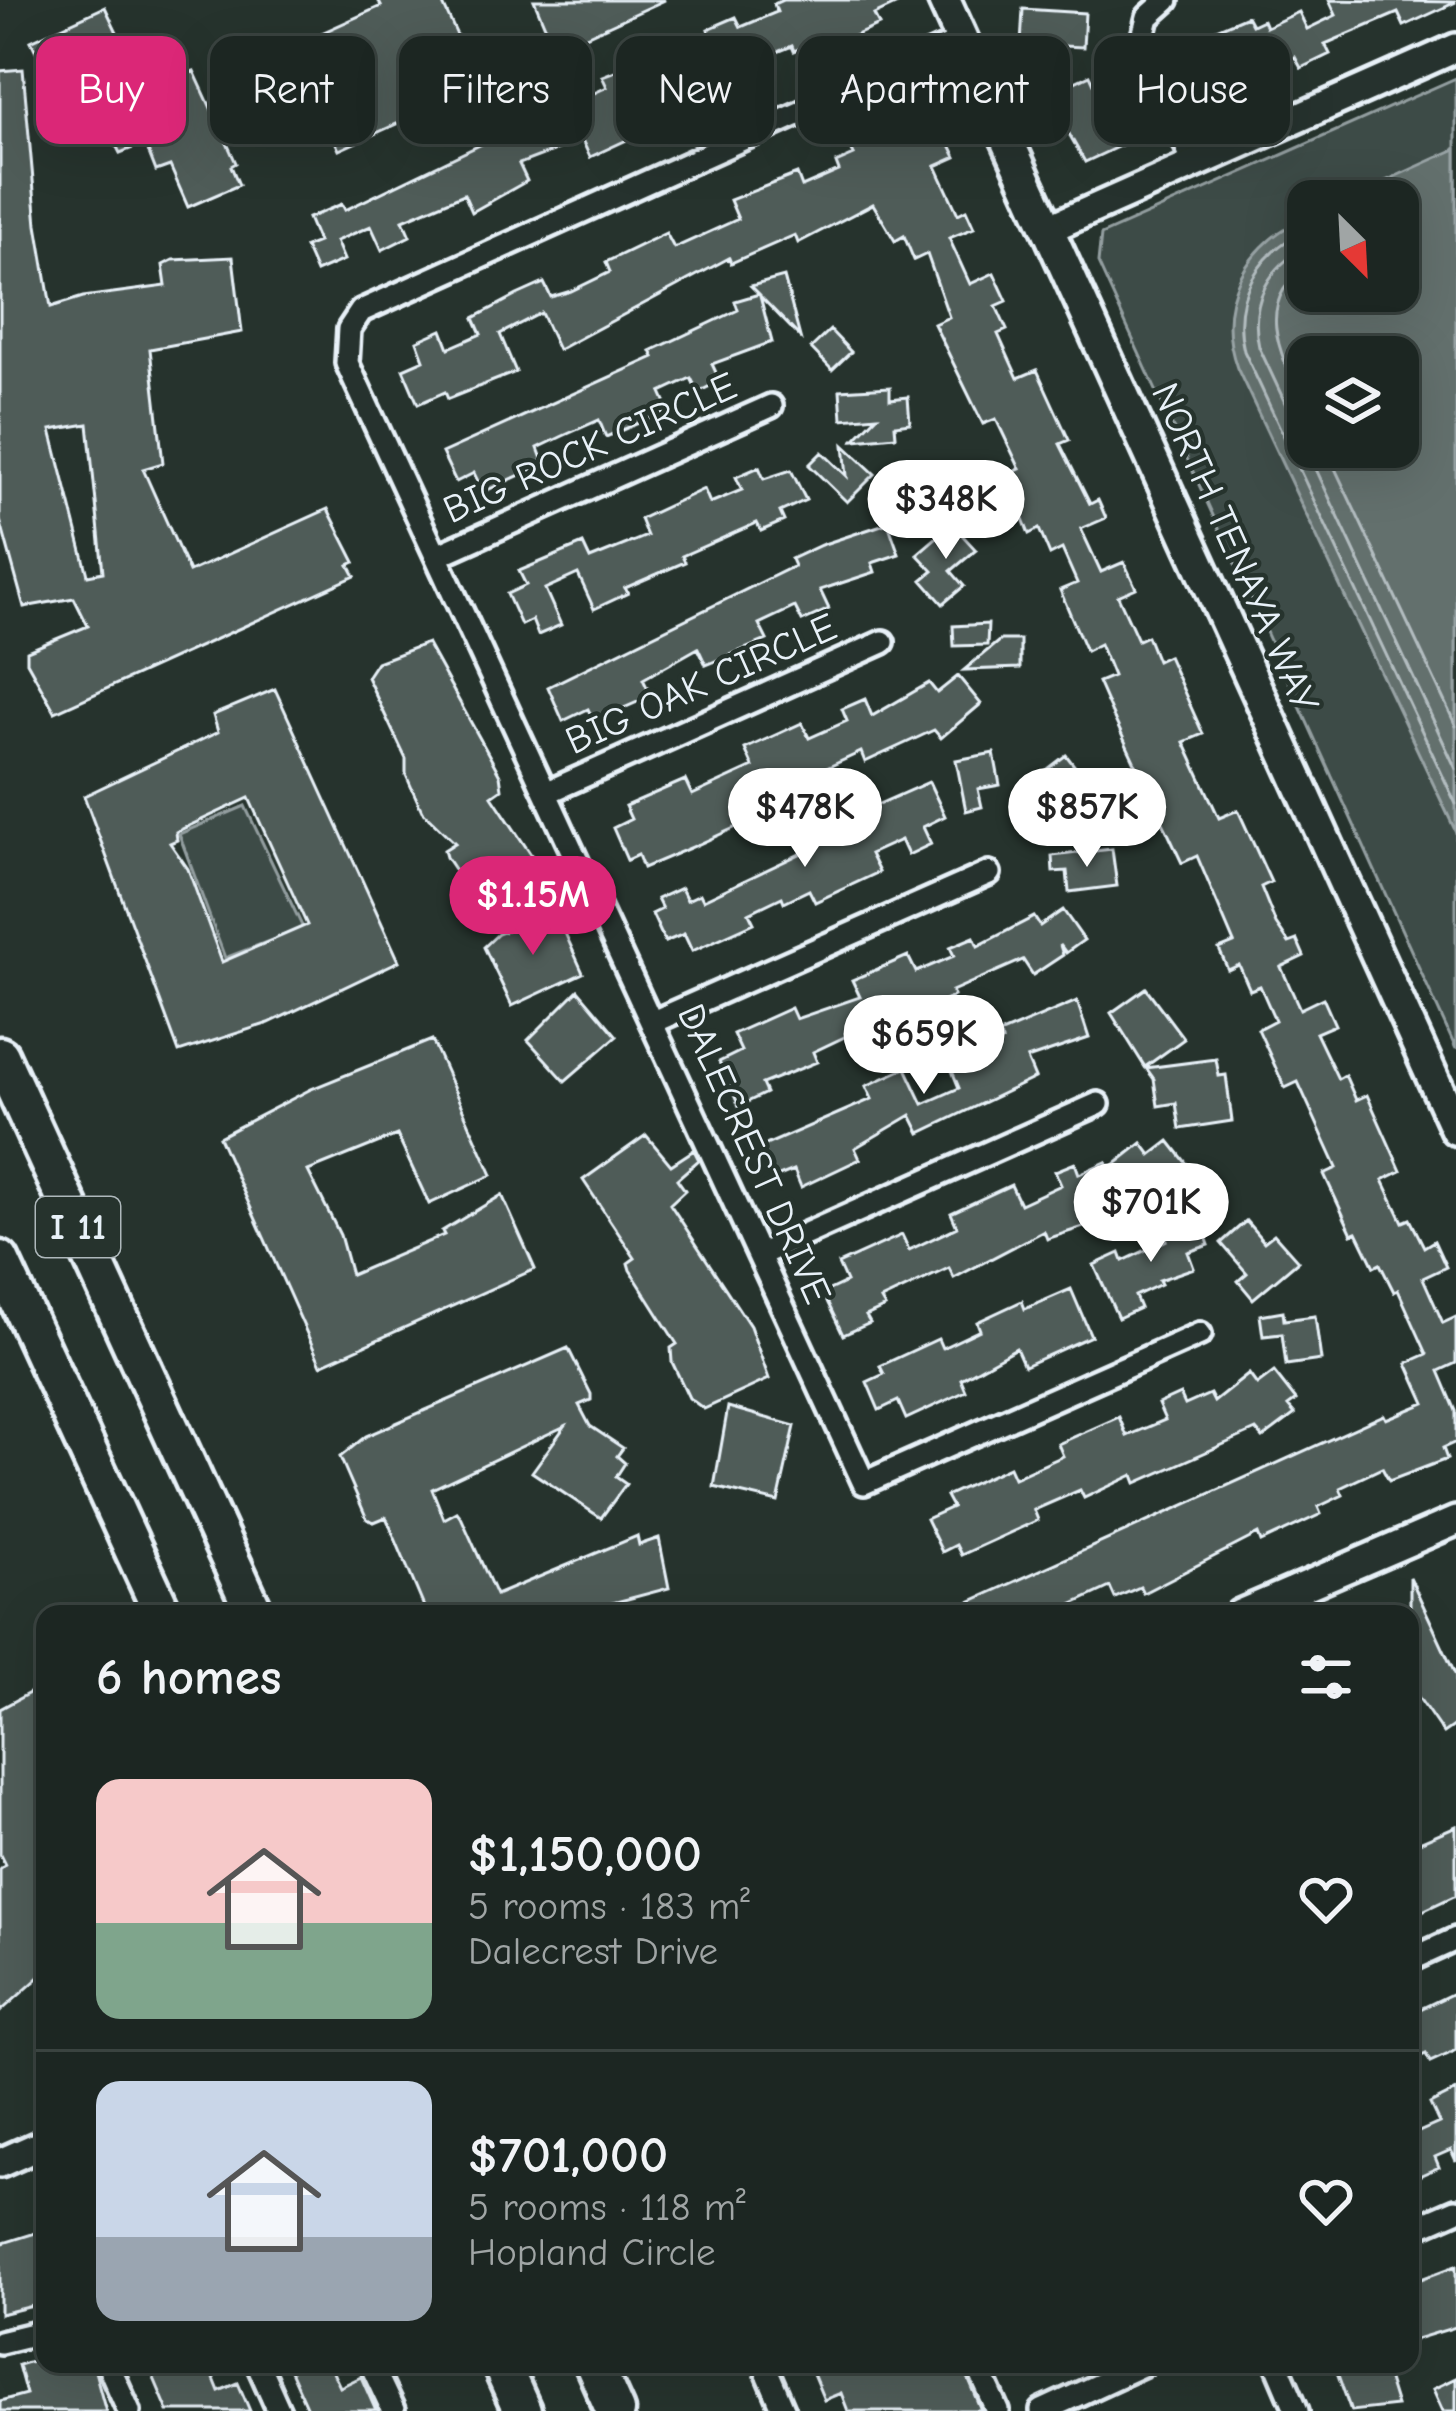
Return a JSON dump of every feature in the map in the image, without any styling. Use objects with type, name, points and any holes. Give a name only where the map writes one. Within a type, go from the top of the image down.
[{"type":"highway","name":"I 11","points":[[0,1056],[251,1605]]},
{"type":"highway","name":"I 11","points":[[0,1261],[159,1605]]},
{"type":"highway","points":[[505,2373],[522,2411]]},
{"type":"highway","points":[[598,2373],[615,2411]]},
{"type":"main road","name":"NORTH TENAYA WAY","points":[[944,0],[960,36]]},
{"type":"main road","name":"NORTH TENAYA WAY","points":[[1009,144],[1456,1129]]},
{"type":"street","points":[[1167,0],[1148,16],[1140,49],[1195,164]]},
{"type":"street","points":[[1048,229],[1456,48]]},
{"type":"street","name":"DALECREST DRIVE","points":[[798,114],[361,311],[349,329],[347,363],[655,1021],[864,1483],[1200,1334]]},
{"type":"street","name":"BIG ROCK CIRCLE","points":[[439,555],[771,406]]},
{"type":"street","name":"BIG OAK CIRCLE","points":[[548,792],[883,642]]},
{"type":"street","points":[[655,1021],[989,873]]},
{"type":"street","points":[[759,1255],[1098,1104]]},
{"type":"street","points":[[1262,1605],[1455,1524]]},
{"type":"street","points":[[1419,1956],[1456,1940]]},
{"type":"street","points":[[0,2163],[36,2147]]},
{"type":"street","points":[[1419,2226],[1456,2210]]},
{"type":"street","points":[[0,2342],[36,2333]]},
{"type":"street","points":[[113,2373],[129,2411]]},
{"type":"street","points":[[262,2373],[279,2411]]},
{"type":"street","points":[[375,2373],[393,2411]]},
{"type":"street","points":[[768,2373],[784,2411]]},
{"type":"street","points":[[981,2373],[998,2411]]},
{"type":"street","points":[[1042,2411],[1121,2373]]},
{"type":"street","points":[[1280,2373],[1297,2411]]},
{"type":"shaded area","points":[[1456,78],[1456,1049],[1098,263],[1101,235]]},
{"type":"shaded area","points":[[245,806],[303,928],[225,958],[179,834]]},
{"type":"water","points":[[1456,149],[1456,832],[1237,368],[1229,320],[1240,277],[1267,242],[1286,228],[1287,312],[1419,312],[1419,180],[1387,180]]},
{"type":"building","points":[[378,0],[441,0],[457,36],[399,36],[399,123],[375,134],[375,36],[315,36],[381,6]]},
{"type":"building","points":[[534,0],[665,0],[586,36],[549,36]]},
{"type":"building","points":[[783,0],[906,0],[874,15],[879,25],[854,36],[798,36],[794,51],[792,46],[774,53],[774,36],[711,36],[708,29],[736,17],[741,27],[777,12],[774,4]]},
{"type":"building","points":[[1329,0],[1456,2],[1404,26],[1398,13],[1325,44],[1330,54],[1301,68],[1295,57],[1290,59],[1290,36],[1200,36],[1247,16],[1252,25],[1263,20],[1266,27],[1299,12],[1307,29],[1336,15]]},
{"type":"building","points":[[105,7],[119,36],[42,36]]},
{"type":"building","points":[[1023,9],[1085,13],[1083,47],[1070,46],[1070,36],[1021,36]]},
{"type":"building","points":[[23,69],[37,225],[51,307],[83,297],[166,286],[163,265],[173,260],[233,257],[242,332],[150,349],[163,463],[143,469],[189,572],[328,509],[355,562],[349,565],[355,576],[55,712],[27,662],[27,651],[88,626],[74,598],[24,607],[0,520],[0,71]],"holes":[[[88,424],[103,572],[88,575],[51,430]]]},
{"type":"building","points":[[194,71],[210,106],[210,144],[227,144],[239,185],[188,207],[170,166],[156,171],[145,144],[186,144],[186,74]]},
{"type":"building","points":[[616,71],[618,144],[590,157],[584,144],[592,144],[592,94],[607,87],[602,76]]},
{"type":"building","points":[[1090,75],[1094,84],[1094,144],[1124,144],[1085,162],[1070,136],[1070,84]]},
{"type":"building","points":[[115,144],[142,144],[120,153]]},
{"type":"building","points":[[482,144],[572,144],[519,164],[527,181],[472,212],[464,194],[403,220],[410,236],[382,250],[371,226],[336,241],[344,260],[316,272],[305,247],[318,242],[308,218],[342,204],[345,210]]},
{"type":"building","points":[[856,144],[950,144],[956,157],[936,166],[958,214],[966,210],[974,228],[949,238],[970,284],[994,273],[1007,301],[996,306],[1007,330],[998,334],[1018,378],[1037,370],[1069,440],[1060,444],[1090,504],[1098,500],[1106,518],[1081,529],[1101,572],[1124,562],[1136,588],[1118,596],[1138,640],[1147,636],[1157,661],[1168,656],[1203,734],[1184,742],[1219,818],[1238,810],[1271,882],[1261,887],[1276,924],[1289,943],[1297,940],[1304,956],[1281,967],[1300,1009],[1323,998],[1335,1025],[1316,1033],[1338,1079],[1345,1075],[1356,1100],[1367,1095],[1401,1171],[1383,1180],[1403,1222],[1410,1219],[1424,1247],[1434,1241],[1446,1267],[1423,1278],[1443,1323],[1456,1317],[1456,1363],[1439,1371],[1456,1411],[1456,1442],[1443,1448],[1447,1459],[1389,1481],[1382,1468],[1340,1488],[1343,1495],[1318,1507],[1321,1514],[1261,1542],[1258,1534],[1143,1593],[1140,1587],[1115,1598],[1110,1587],[1071,1605],[963,1605],[1384,1415],[1386,1419],[1425,1403],[1407,1363],[1427,1354],[1398,1290],[1394,1292],[1380,1264],[1374,1267],[1357,1232],[1352,1234],[1324,1174],[1337,1168],[1298,1082],[1285,1088],[1258,1029],[1275,1020],[1260,986],[1250,990],[1239,965],[1228,970],[1219,949],[1234,943],[1197,856],[1182,863],[1098,682],[1113,676],[1100,644],[1086,651],[1060,590],[1077,583],[1062,549],[1050,555],[1039,529],[1029,534],[1006,475],[1020,469],[996,419],[983,424],[934,324],[949,317],[927,254],[914,260],[904,236],[895,241],[873,204],[798,243],[795,235],[731,263],[729,258],[558,350],[541,313],[500,334],[516,372],[448,399],[445,392],[418,404],[403,369],[424,360],[417,341],[442,330],[449,348],[481,334],[474,318],[517,295],[544,283],[551,297],[571,291],[610,272],[606,262],[666,233],[674,248],[738,219],[730,200],[797,174],[802,187],[839,171],[836,163],[854,155],[850,147]]},
{"type":"building","points":[[784,277],[800,337],[760,296],[772,342],[712,364],[720,381],[698,392],[691,378],[661,392],[669,410],[606,437],[599,420],[563,436],[538,448],[544,464],[483,492],[474,473],[456,482],[442,453],[654,357],[651,351],[738,310],[735,301],[759,294],[751,286]]},
{"type":"building","points":[[830,330],[851,352],[832,370],[811,348]]},
{"type":"building","points":[[890,387],[890,399],[908,397],[910,423],[895,425],[896,436],[854,440],[877,416],[842,419],[840,390]]},
{"type":"building","points":[[844,445],[875,474],[847,502],[809,465],[822,452],[847,476]]},
{"type":"building","points":[[759,467],[764,479],[791,470],[806,500],[780,512],[784,521],[761,531],[757,523],[682,556],[685,562],[625,588],[628,593],[594,609],[578,574],[545,589],[561,625],[538,635],[532,620],[521,625],[507,594],[526,585],[519,571],[583,544],[590,559],[647,536],[640,519],[704,489],[710,503],[742,490],[736,477]]},
{"type":"building","points":[[888,523],[899,554],[872,563],[875,572],[820,590],[829,609],[802,621],[795,607],[759,624],[767,640],[706,665],[698,648],[643,679],[651,696],[594,721],[588,709],[563,721],[548,687],[794,566],[791,559]]},
{"type":"building","points":[[952,524],[976,550],[951,571],[964,586],[943,604],[922,580],[933,571],[917,554]]},
{"type":"building","points":[[988,624],[987,645],[954,646],[953,626]]},
{"type":"building","points":[[1000,640],[1020,640],[1020,668],[964,670]]},
{"type":"building","points":[[427,643],[500,775],[502,789],[492,796],[542,871],[533,888],[488,920],[446,857],[444,850],[455,843],[422,811],[406,775],[406,759],[367,677],[377,662]]},
{"type":"building","points":[[958,676],[981,704],[941,738],[934,730],[865,762],[861,752],[788,786],[790,791],[767,802],[771,811],[643,868],[638,855],[627,860],[613,828],[631,819],[625,806],[685,780],[692,795],[753,767],[745,749],[802,723],[809,738],[847,721],[842,709],[865,699],[872,716],[929,683],[937,693]]},
{"type":"building","points":[[275,689],[399,961],[269,1023],[179,1052],[84,796],[218,732],[213,715]],"holes":[[[249,798],[307,925],[222,962],[188,869],[170,843],[177,840],[176,832]]]},
{"type":"building","points":[[994,753],[1000,785],[978,789],[982,807],[966,811],[956,760]]},
{"type":"building","points":[[1066,755],[1096,794],[1043,834],[1030,817],[1043,806],[1027,785]]},
{"type":"building","points":[[929,782],[945,816],[923,827],[931,844],[908,855],[901,840],[870,854],[879,872],[815,902],[809,890],[784,902],[782,897],[749,913],[754,923],[692,951],[684,934],[665,942],[652,914],[662,909],[657,899],[681,888],[687,900],[700,894],[703,900],[848,831],[843,820]]},
{"type":"building","points":[[1112,849],[1117,886],[1069,892],[1067,871],[1053,872],[1052,856]]},
{"type":"building","points":[[1063,910],[1084,940],[1066,953],[1060,945],[1063,955],[1033,975],[1023,960],[952,991],[954,996],[859,1045],[853,1033],[813,1052],[817,1062],[762,1084],[766,1093],[739,1106],[719,1062],[741,1051],[733,1034],[791,1008],[796,1019],[860,997],[852,980],[908,956],[916,972],[954,956],[950,947],[974,937],[978,946],[1034,917],[1040,926]]},
{"type":"building","points":[[556,913],[583,973],[512,1006],[484,947],[498,934]]},
{"type":"building","points":[[1146,988],[1184,1039],[1145,1067],[1111,1013]]},
{"type":"building","points":[[578,990],[617,1036],[565,1081],[528,1040]]},
{"type":"building","points":[[1077,1001],[1089,1038],[1027,1059],[1035,1078],[920,1133],[911,1115],[855,1148],[860,1159],[801,1187],[794,1170],[774,1178],[761,1147],[872,1099],[866,1086],[906,1068],[923,1104],[959,1088],[946,1056],[962,1049],[965,1056],[1002,1041],[999,1034]]},
{"type":"building","points":[[432,1040],[492,1175],[429,1204],[397,1135],[308,1171],[340,1235],[351,1275],[444,1235],[442,1231],[502,1195],[535,1269],[321,1365],[219,1137],[311,1089]]},
{"type":"building","points":[[1216,1059],[1219,1076],[1226,1075],[1232,1121],[1180,1129],[1176,1103],[1158,1106],[1154,1079],[1146,1068]]},
{"type":"building","points":[[646,1135],[671,1165],[694,1150],[699,1160],[677,1179],[685,1190],[670,1204],[750,1326],[769,1379],[704,1409],[689,1398],[672,1362],[671,1348],[677,1344],[630,1270],[628,1263],[635,1258],[583,1180]]},
{"type":"building","points":[[1169,1141],[1191,1169],[1161,1191],[1146,1171],[1121,1196],[1094,1208],[1099,1222],[1047,1239],[1044,1231],[954,1278],[949,1268],[881,1300],[885,1307],[866,1316],[870,1323],[843,1335],[823,1293],[846,1282],[838,1264],[902,1235],[909,1250],[957,1227],[951,1213],[1011,1185],[1020,1204],[1061,1185],[1055,1171],[1075,1163],[1079,1174],[1106,1162],[1109,1169],[1142,1143],[1151,1155]]},
{"type":"building","points":[[1199,1216],[1209,1245],[1188,1252],[1194,1268],[1159,1280],[1161,1284],[1135,1296],[1140,1308],[1118,1318],[1094,1265],[1120,1253],[1123,1261],[1167,1240],[1163,1228]]},
{"type":"building","points":[[1246,1221],[1264,1242],[1274,1234],[1298,1261],[1253,1299],[1238,1281],[1247,1273],[1221,1243]]},
{"type":"building","points":[[1071,1289],[1091,1336],[1024,1366],[1016,1348],[961,1379],[966,1391],[906,1419],[898,1401],[879,1410],[867,1382],[884,1374],[880,1366],[938,1339],[942,1348],[980,1330],[977,1322],[1022,1301],[1025,1309]]},
{"type":"building","points":[[1283,1311],[1284,1320],[1315,1316],[1321,1360],[1286,1365],[1282,1334],[1263,1336],[1260,1315]]},
{"type":"building","points":[[568,1348],[591,1394],[591,1400],[579,1405],[590,1426],[623,1448],[617,1456],[625,1463],[616,1477],[626,1484],[601,1518],[532,1472],[565,1426],[432,1489],[444,1519],[457,1512],[461,1517],[496,1595],[637,1536],[639,1545],[659,1538],[669,1588],[605,1605],[423,1605],[386,1517],[374,1522],[367,1519],[340,1457],[366,1436]]},
{"type":"building","points":[[1274,1372],[1296,1400],[1288,1406],[1295,1414],[1263,1438],[1256,1430],[1136,1483],[1133,1475],[1084,1498],[1080,1490],[1034,1510],[1038,1520],[961,1555],[956,1545],[942,1552],[926,1519],[952,1507],[946,1496],[1009,1467],[1014,1478],[1063,1456],[1058,1444],[1119,1417],[1127,1436],[1165,1420],[1158,1404],[1180,1394],[1185,1405],[1210,1394],[1214,1402],[1249,1374],[1257,1385]]},
{"type":"building","points":[[728,1407],[795,1426],[778,1502],[714,1487]]},
{"type":"building","points":[[1410,1577],[1456,1676],[1456,1724],[1443,1733],[1419,1698],[1419,1605],[1410,1605]]},
{"type":"building","points":[[33,1691],[36,1696],[36,1980],[0,2012],[0,1870],[5,1865],[0,1855],[0,1709]]},
{"type":"building","points":[[1456,1826],[1456,1895],[1419,1913],[1419,1842]]},
{"type":"building","points":[[1456,1992],[1456,2050],[1430,2062],[1426,2054],[1419,2057],[1419,2010]]},
{"type":"building","points":[[1456,2091],[1456,2161],[1451,2150],[1435,2157],[1439,2167],[1419,2176],[1419,2132],[1439,2123],[1430,2104]]},
{"type":"building","points":[[36,2233],[36,2305],[0,2314],[0,2244]]},
{"type":"building","points":[[1456,2266],[1456,2327],[1419,2338],[1419,2280]]},
{"type":"building","points":[[36,2360],[36,2373],[95,2373],[106,2411],[0,2411],[0,2401],[26,2394],[18,2365]]},
{"type":"building","points":[[152,2373],[212,2373],[219,2391],[238,2383],[250,2411],[168,2411]]},
{"type":"building","points":[[291,2373],[333,2373],[340,2387],[361,2377],[376,2411],[308,2411]]},
{"type":"building","points":[[813,2373],[966,2373],[982,2411],[848,2411],[841,2393],[824,2400]]},
{"type":"building","points":[[1337,2373],[1386,2373],[1396,2406],[1351,2411]]},
{"type":"building","points":[[1456,2378],[1456,2411],[1443,2411],[1433,2389]]}]
